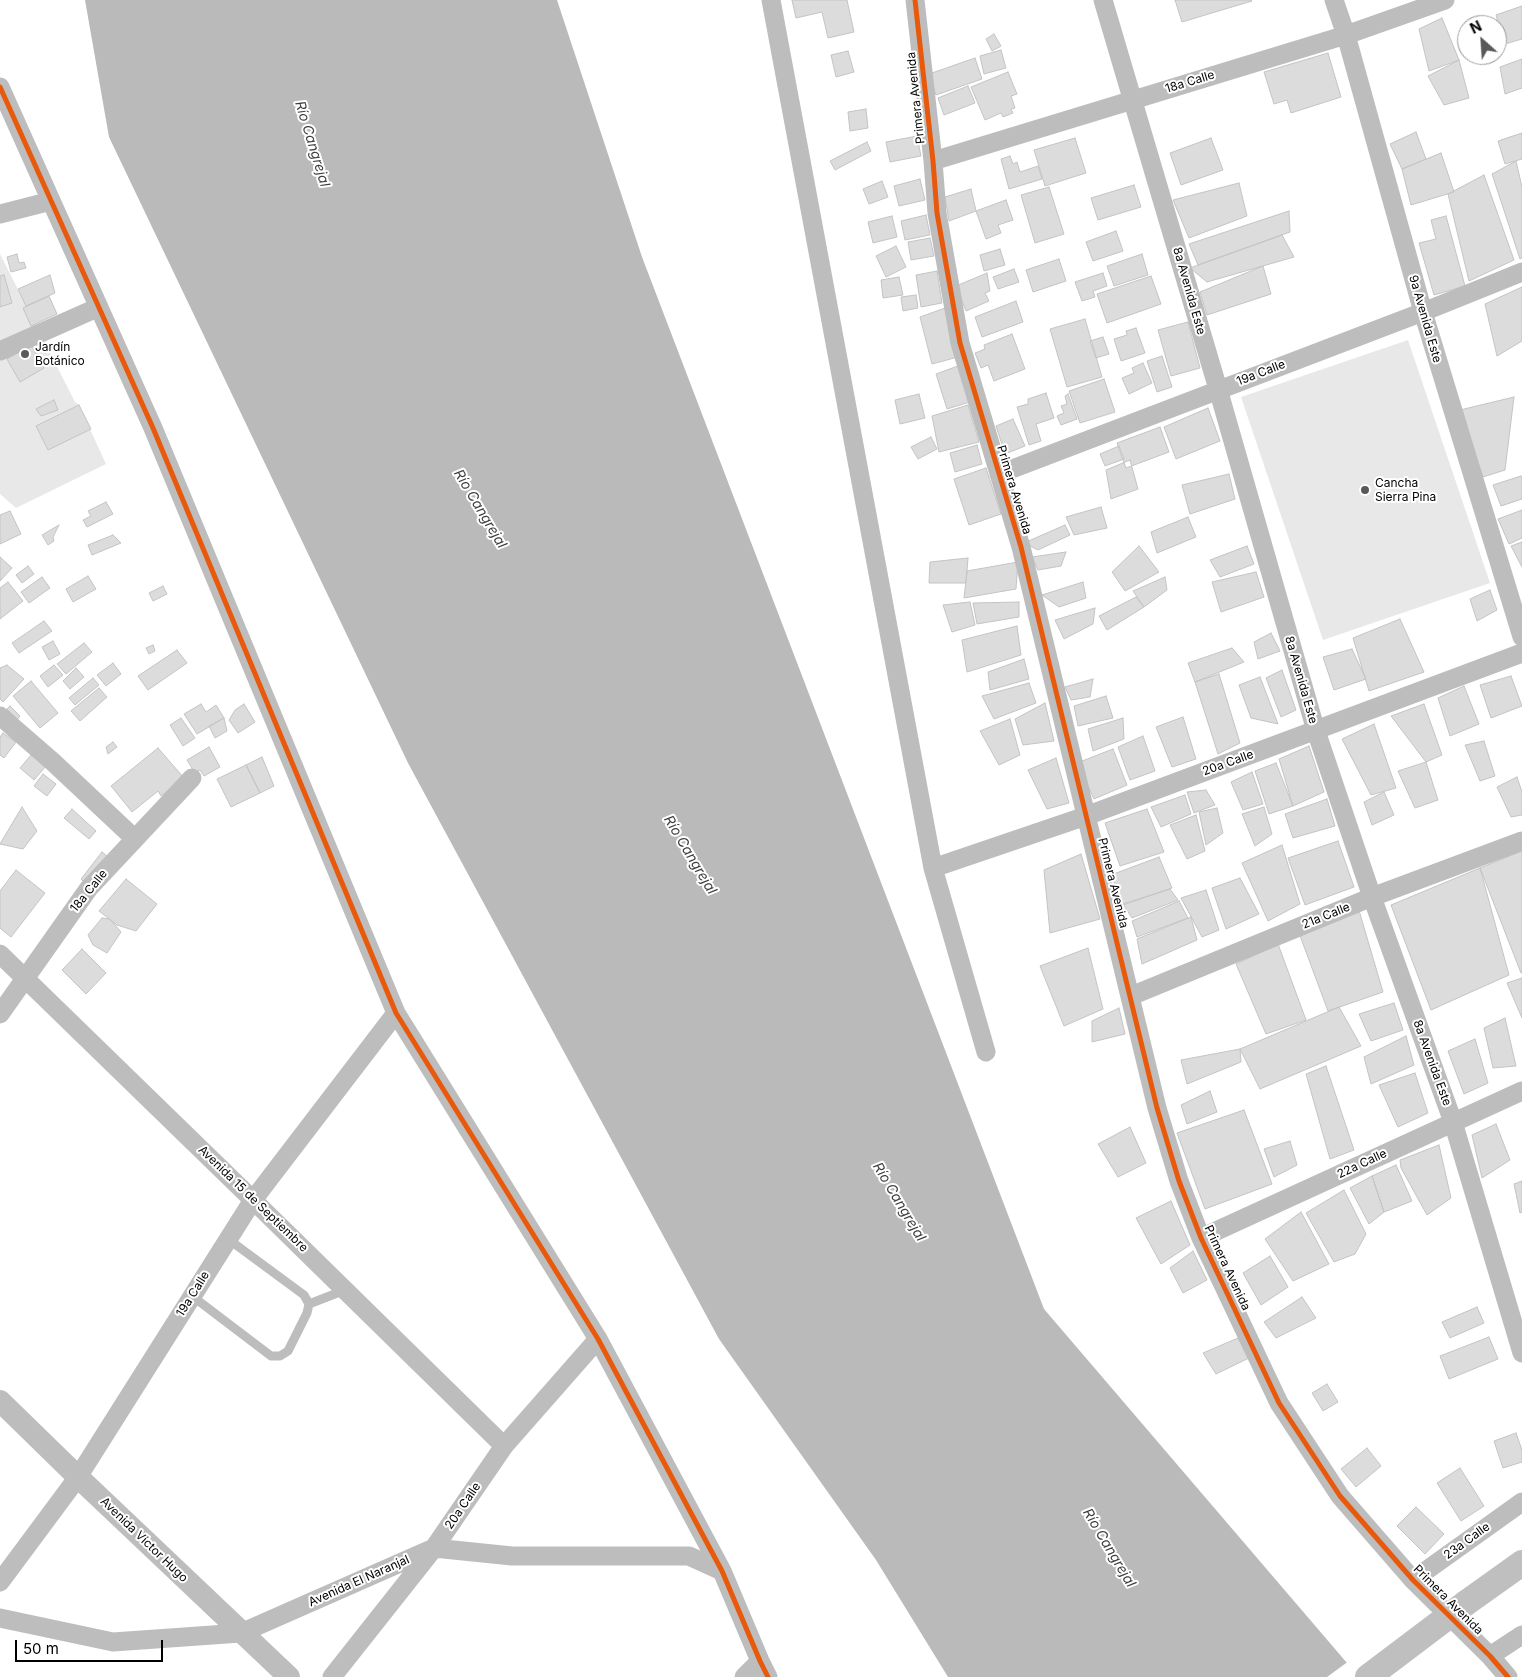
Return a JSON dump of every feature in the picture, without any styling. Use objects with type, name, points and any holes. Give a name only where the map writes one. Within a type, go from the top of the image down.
[{"type":"main road","points":[[1368,1677],[1522,1563]]},
{"type":"street","points":[[771,0],[933,868],[986,1052]]},
{"type":"street","name":"Primera Avenida","points":[[915,0],[937,213],[960,343],[1021,547],[1157,1108],[1179,1181],[1201,1238],[1279,1403],[1340,1496],[1413,1580],[1490,1656],[1508,1677]]},
{"type":"street","name":"8a Avenida Este","points":[[1103,0],[1218,389],[1316,731],[1372,897],[1453,1122],[1522,1353]]},
{"type":"street","name":"9a Avenida Este","points":[[1334,0],[1346,35],[1423,312],[1522,637]]},
{"type":"street","name":"18a Calle","points":[[933,161],[1346,35],[1445,0]]},
{"type":"street","points":[[0,87],[153,428],[396,1013],[598,1338],[722,1571],[764,1669],[744,1677]]},
{"type":"street","points":[[0,214],[51,201]]},
{"type":"street","name":"19a Calle","points":[[999,474],[1423,312],[1522,272]]},
{"type":"street","points":[[0,352],[99,307]]},
{"type":"street","name":"20a Calle","points":[[933,868],[1086,816],[1522,654]]},
{"type":"street","points":[[0,716],[53,762],[134,839]]},
{"type":"street","name":"18a Calle","points":[[0,1014],[89,888],[192,778]]},
{"type":"street","name":"21a Calle","points":[[1131,996],[1372,897],[1522,841]]},
{"type":"street","name":"Avenida 15 de Septiembre","points":[[0,954],[504,1446]]},
{"type":"street","name":"19a Calle","points":[[0,1582],[78,1477],[253,1200],[396,1013]]},
{"type":"street","name":"22a Calle","points":[[1201,1238],[1522,1090]]},
{"type":"street","name":"20a Calle","points":[[332,1677],[434,1548],[504,1446],[598,1338]]},
{"type":"street","name":"Avenida Víctor Hugo","points":[[0,1401],[289,1677]]},
{"type":"street","name":"23a Calle","points":[[1413,1580],[1522,1502]]},
{"type":"street","name":"Avenida El Naranjal","points":[[0,1618],[114,1642],[241,1633],[434,1548],[512,1556],[689,1556],[722,1571]]},
{"type":"street","points":[[1490,1656],[1522,1635]]},
{"type":"lane","points":[[192,1296],[271,1356],[280,1356],[288,1351],[307,1313],[309,1304],[304,1294],[228,1239]]},
{"type":"lane","points":[[309,1304],[345,1290]]},
{"type":"shaded area","name":"Jardín Botánico","points":[[0,254],[75,402],[79,405],[106,464],[16,508],[0,494]]},
{"type":"shaded area","name":"Cancha Sierra Pina","points":[[1408,340],[1490,583],[1323,640],[1241,397]]},
{"type":"water","name":"Río Cangrejal","points":[[85,0],[557,0],[642,257],[1044,1309],[1359,1677],[948,1677],[876,1560],[719,1339],[408,763],[109,137]]},
{"type":"pier","points":[[1349,1661],[1362,1677],[1327,1677]]},
{"type":"building","points":[[792,0],[847,0],[854,32],[828,38],[822,12],[796,18]]},
{"type":"building","points":[[1175,0],[1251,0],[1252,1],[1182,22]]},
{"type":"building","points":[[1522,6],[1522,39],[1507,43],[1507,15],[1496,15]]},
{"type":"building","points":[[1442,18],[1457,55],[1457,61],[1429,71],[1419,29]]},
{"type":"building","points":[[994,34],[1001,46],[992,51],[986,39]]},
{"type":"building","points":[[1001,50],[1006,68],[984,74],[980,56]]},
{"type":"building","points":[[848,51],[854,72],[836,77],[831,55]]},
{"type":"building","points":[[1328,53],[1341,97],[1291,113],[1287,100],[1274,104],[1264,72]]},
{"type":"building","points":[[975,58],[982,79],[936,95],[929,74]]},
{"type":"building","points":[[1522,59],[1522,88],[1505,94],[1500,67]]},
{"type":"building","points":[[1457,61],[1457,65],[1460,65],[1469,98],[1444,105],[1428,76]]},
{"type":"building","points":[[1008,72],[1017,94],[1011,96],[1015,108],[1011,109],[1013,113],[1003,117],[1001,113],[985,120],[971,87]]},
{"type":"building","points":[[968,86],[975,103],[944,115],[938,98]]},
{"type":"building","points":[[866,109],[868,128],[850,131],[848,112]]},
{"type":"building","points":[[1416,132],[1426,159],[1402,169],[1390,144]]},
{"type":"building","points":[[1522,133],[1522,159],[1505,164],[1498,141]]},
{"type":"building","points":[[917,136],[921,156],[890,162],[886,142]]},
{"type":"building","points":[[1075,138],[1086,173],[1045,186],[1034,150]]},
{"type":"building","points":[[1211,138],[1223,170],[1181,185],[1170,153]]},
{"type":"building","points":[[867,142],[871,151],[835,170],[830,161]]},
{"type":"building","points":[[1441,153],[1454,192],[1411,205],[1402,169]]},
{"type":"building","points":[[1010,156],[1013,164],[1017,162],[1020,172],[1038,166],[1042,179],[1009,189],[1001,159]]},
{"type":"building","points":[[1516,161],[1522,187],[1522,258],[1520,259],[1492,174]]},
{"type":"building","points":[[1484,175],[1514,260],[1469,281],[1448,194]]},
{"type":"building","points":[[920,179],[925,200],[899,206],[894,186]]},
{"type":"building","points":[[882,181],[888,197],[869,204],[863,189]]},
{"type":"building","points":[[1239,183],[1247,216],[1189,238],[1173,200]]},
{"type":"building","points":[[1134,185],[1141,207],[1098,220],[1091,198]]},
{"type":"building","points":[[1049,187],[1064,234],[1035,243],[1021,195]]},
{"type":"building","points":[[971,189],[976,211],[949,221],[945,197]]},
{"type":"building","points":[[1006,200],[1013,220],[998,225],[1001,233],[986,239],[976,211]]},
{"type":"building","points":[[1289,211],[1290,232],[1198,265],[1189,244]]},
{"type":"building","points":[[926,215],[930,235],[905,240],[901,221]]},
{"type":"building","points":[[892,216],[897,237],[873,243],[868,222]]},
{"type":"building","points":[[1446,216],[1465,286],[1434,295],[1419,243],[1436,239],[1431,220]]},
{"type":"building","points":[[1116,231],[1123,251],[1093,261],[1086,242]]},
{"type":"building","points":[[1282,235],[1294,257],[1207,282],[1190,268]]},
{"type":"building","points":[[930,238],[934,256],[911,260],[908,242]]},
{"type":"building","points":[[896,246],[906,267],[886,277],[876,256]]},
{"type":"building","points":[[1000,249],[1005,265],[984,271],[980,255]]},
{"type":"building","points":[[17,254],[19,263],[24,262],[26,268],[11,272],[7,257]]},
{"type":"building","points":[[1142,254],[1148,275],[1114,286],[1107,266]]},
{"type":"building","points":[[1059,259],[1066,281],[1033,292],[1026,270]]},
{"type":"building","points":[[1263,266],[1271,294],[1207,315],[1200,292]]},
{"type":"building","points":[[1014,269],[1019,282],[998,289],[993,277]]},
{"type":"building","points":[[937,271],[942,303],[921,307],[916,275]]},
{"type":"building","points":[[987,273],[990,291],[985,293],[989,301],[966,311],[956,286]]},
{"type":"building","points":[[1103,273],[1107,286],[1093,291],[1095,297],[1082,301],[1075,282]]},
{"type":"building","points":[[4,275],[12,303],[0,307],[0,276]]},
{"type":"building","points":[[50,275],[55,293],[26,306],[18,289]]},
{"type":"building","points":[[1151,276],[1161,304],[1107,323],[1097,294]]},
{"type":"building","points":[[899,277],[903,295],[883,298],[881,280]]},
{"type":"building","points":[[1522,287],[1522,341],[1497,356],[1485,304]]},
{"type":"building","points":[[916,295],[918,308],[903,311],[901,297]]},
{"type":"building","points":[[49,296],[57,314],[31,326],[23,308]]},
{"type":"building","points":[[1016,301],[1023,322],[982,337],[975,317]]},
{"type":"building","points":[[945,308],[958,357],[932,364],[920,317]]},
{"type":"building","points":[[1085,319],[1102,377],[1067,387],[1050,329]]},
{"type":"building","points":[[1188,322],[1200,368],[1171,376],[1158,330]]},
{"type":"building","points":[[1136,328],[1145,353],[1121,361],[1114,339],[1127,335],[1126,331]]},
{"type":"building","points":[[1012,334],[1025,369],[994,381],[988,365],[981,368],[975,353],[985,349],[984,345]]},
{"type":"building","points":[[1103,337],[1109,354],[1096,358],[1090,341]]},
{"type":"building","points":[[31,345],[44,368],[20,382],[7,359]]},
{"type":"building","points":[[1162,356],[1172,387],[1157,392],[1147,361]]},
{"type":"building","points":[[1143,363],[1152,383],[1129,394],[1122,378],[1134,373],[1132,368]]},
{"type":"building","points":[[958,366],[970,402],[947,409],[936,374]]},
{"type":"building","points":[[1104,379],[1115,412],[1080,423],[1069,391]]},
{"type":"building","points":[[1046,393],[1054,418],[1036,424],[1041,441],[1029,445],[1017,407],[1028,404],[1028,399]]},
{"type":"building","points":[[919,394],[925,418],[900,424],[895,400]]},
{"type":"building","points":[[1068,394],[1077,419],[1061,425],[1057,416],[1064,413],[1061,406],[1067,404],[1065,396]]},
{"type":"building","points":[[1514,397],[1505,470],[1483,477],[1460,410]]},
{"type":"building","points":[[54,400],[58,410],[41,416],[36,409]]},
{"type":"building","points":[[79,405],[91,429],[48,450],[36,426]]},
{"type":"building","points":[[968,405],[979,442],[939,452],[932,416]]},
{"type":"building","points":[[1208,408],[1220,441],[1176,459],[1164,427]]},
{"type":"building","points":[[1013,419],[1025,446],[1005,454],[996,426]]},
{"type":"building","points":[[1160,427],[1169,452],[1126,468],[1117,443]]},
{"type":"building","points":[[931,437],[937,449],[918,459],[911,447]]},
{"type":"building","points":[[977,445],[982,464],[955,472],[950,453]]},
{"type":"building","points":[[1119,446],[1124,459],[1105,466],[1100,454]]},
{"type":"building","points":[[1130,460],[1138,489],[1111,499],[1106,470]]},
{"type":"building","points":[[986,468],[1001,514],[969,525],[954,479]]},
{"type":"building","points":[[1229,474],[1235,499],[1190,514],[1182,485]]},
{"type":"building","points":[[1521,476],[1522,499],[1501,506],[1493,485]]},
{"type":"building","points":[[106,502],[113,514],[87,527],[83,520],[91,516],[88,511]]},
{"type":"building","points":[[1101,507],[1107,528],[1074,535],[1066,517]]},
{"type":"building","points":[[1522,510],[1522,538],[1509,544],[1498,519]]},
{"type":"building","points":[[10,511],[21,534],[0,544],[0,515]]},
{"type":"building","points":[[1188,517],[1196,537],[1157,553],[1151,532]]},
{"type":"building","points":[[59,525],[53,537],[54,541],[48,545],[42,535]]},
{"type":"building","points":[[1065,525],[1070,535],[1038,550],[1024,543]]},
{"type":"building","points":[[113,535],[121,543],[92,555],[88,545]]},
{"type":"building","points":[[1522,542],[1522,567],[1511,546]]},
{"type":"building","points":[[1139,546],[1159,572],[1125,591],[1112,572]]},
{"type":"building","points":[[1247,546],[1254,564],[1220,577],[1210,560]]},
{"type":"building","points":[[1066,552],[1061,566],[1038,570],[1032,557]]},
{"type":"building","points":[[0,557],[12,568],[0,581]]},
{"type":"building","points":[[968,558],[966,583],[929,583],[930,562]]},
{"type":"building","points":[[1018,562],[1016,589],[964,598],[967,571]]},
{"type":"building","points":[[28,566],[34,574],[22,583],[16,575]]},
{"type":"building","points":[[1256,572],[1264,597],[1221,612],[1212,582]]},
{"type":"building","points":[[88,576],[96,589],[73,602],[66,589]]},
{"type":"building","points":[[42,577],[50,588],[29,603],[21,592]]},
{"type":"building","points":[[1165,577],[1167,590],[1144,607],[1133,591]]},
{"type":"building","points":[[8,582],[23,601],[0,619],[0,588]]},
{"type":"building","points":[[1083,582],[1086,598],[1059,607],[1042,595]]},
{"type":"building","points":[[163,586],[167,594],[153,601],[149,593]]},
{"type":"building","points":[[1490,590],[1497,610],[1477,621],[1470,599]]},
{"type":"building","points":[[1136,597],[1144,607],[1107,630],[1099,616]]},
{"type":"building","points":[[970,602],[975,625],[952,632],[943,605]]},
{"type":"building","points":[[1019,602],[1019,617],[977,624],[973,603]]},
{"type":"building","points":[[1095,608],[1093,624],[1064,639],[1055,620]]},
{"type":"building","points":[[1400,619],[1424,672],[1369,691],[1353,638]]},
{"type":"building","points":[[44,621],[52,631],[19,653],[12,643]]},
{"type":"building","points":[[1017,626],[1021,655],[967,672],[962,640]]},
{"type":"building","points":[[1271,633],[1280,651],[1258,659],[1254,642]]},
{"type":"building","points":[[53,641],[60,654],[49,660],[42,647]]},
{"type":"building","points":[[84,643],[92,652],[66,674],[57,664]]},
{"type":"building","points":[[153,645],[155,651],[149,654],[146,648]]},
{"type":"building","points":[[1232,648],[1244,662],[1195,682],[1188,663]]},
{"type":"building","points":[[1352,649],[1366,679],[1334,690],[1323,657]]},
{"type":"building","points":[[177,650],[187,663],[148,690],[138,676]]},
{"type":"building","points":[[1024,659],[1029,679],[990,690],[988,672]]},
{"type":"building","points":[[113,663],[121,674],[106,686],[97,675]]},
{"type":"building","points":[[7,665],[24,679],[3,702],[0,699],[0,668]]},
{"type":"building","points":[[54,665],[63,675],[48,687],[40,676]]},
{"type":"building","points":[[76,668],[84,677],[70,689],[63,681]]},
{"type":"building","points":[[1282,670],[1296,710],[1281,717],[1266,678]]},
{"type":"building","points":[[1219,674],[1240,743],[1218,754],[1195,682]]},
{"type":"building","points":[[1511,676],[1522,706],[1491,718],[1480,685]]},
{"type":"building","points":[[1260,677],[1278,724],[1251,718],[1239,685]]},
{"type":"building","points":[[93,678],[99,685],[75,705],[69,698]]},
{"type":"building","points":[[1093,679],[1090,697],[1071,700],[1065,687]]},
{"type":"building","points":[[31,681],[58,713],[40,728],[13,696]]},
{"type":"building","points":[[1029,683],[1036,703],[994,719],[982,696]]},
{"type":"building","points":[[1464,686],[1479,724],[1450,736],[1438,698]]},
{"type":"building","points":[[99,688],[107,697],[80,721],[71,711]]},
{"type":"building","points":[[1106,696],[1113,718],[1078,726],[1074,706]]},
{"type":"building","points":[[1045,703],[1054,741],[1023,745],[1015,719]]},
{"type":"building","points":[[201,704],[206,712],[216,705],[224,718],[197,734],[184,714]]},
{"type":"building","points":[[244,704],[255,722],[238,733],[229,720],[235,710]]},
{"type":"building","points":[[1424,704],[1442,755],[1426,762],[1391,716]]},
{"type":"building","points":[[10,706],[20,716],[17,720],[7,709]]},
{"type":"building","points":[[1183,717],[1196,759],[1172,767],[1156,727]]},
{"type":"building","points":[[181,718],[195,738],[183,746],[170,725]]},
{"type":"building","points":[[224,718],[227,731],[215,738],[209,726]]},
{"type":"building","points":[[1123,718],[1124,739],[1093,751],[1088,729]]},
{"type":"building","points":[[1010,719],[1020,755],[999,765],[980,731]]},
{"type":"building","points":[[1374,724],[1396,788],[1371,795],[1342,739]]},
{"type":"building","points":[[3,733],[16,742],[4,758],[0,755],[0,737]]},
{"type":"building","points":[[1143,736],[1155,771],[1130,780],[1118,747]]},
{"type":"building","points":[[1484,741],[1495,776],[1480,781],[1465,745]]},
{"type":"building","points":[[113,742],[117,747],[108,754],[106,747]]},
{"type":"building","points":[[1309,746],[1324,792],[1293,806],[1279,759]]},
{"type":"building","points":[[209,747],[220,767],[204,776],[200,770],[195,773],[187,760]]},
{"type":"building","points":[[158,748],[184,778],[161,796],[158,791],[132,812],[111,786]]},
{"type":"building","points":[[1113,749],[1127,785],[1094,799],[1077,763]]},
{"type":"building","points":[[32,754],[46,766],[34,780],[20,768]]},
{"type":"building","points":[[262,757],[274,786],[260,793],[246,765]]},
{"type":"building","points":[[1056,758],[1069,803],[1047,809],[1028,770]]},
{"type":"building","points":[[1426,762],[1438,800],[1415,808],[1398,771]]},
{"type":"building","points":[[1276,763],[1293,806],[1269,814],[1255,771]]},
{"type":"building","points":[[246,765],[260,793],[231,807],[217,779]]},
{"type":"building","points":[[1252,772],[1263,804],[1243,810],[1231,782]]},
{"type":"building","points":[[43,774],[56,784],[47,796],[34,786]]},
{"type":"building","points":[[1517,777],[1522,792],[1522,815],[1511,817],[1497,787]]},
{"type":"building","points":[[1206,790],[1215,805],[1194,813],[1187,792]]},
{"type":"building","points":[[1384,792],[1394,815],[1372,825],[1364,802]]},
{"type":"building","points":[[1185,795],[1191,814],[1161,827],[1151,807]]},
{"type":"building","points":[[1327,799],[1335,826],[1293,838],[1285,814]]},
{"type":"building","points":[[22,807],[37,831],[23,849],[0,844]]},
{"type":"building","points":[[1264,807],[1272,834],[1255,846],[1242,814]]},
{"type":"building","points":[[1217,808],[1223,833],[1206,845],[1199,812]]},
{"type":"building","points":[[72,809],[96,831],[89,839],[64,818]]},
{"type":"building","points":[[1147,809],[1164,852],[1120,866],[1105,823]]},
{"type":"building","points":[[1196,815],[1205,851],[1187,859],[1170,825]]},
{"type":"building","points":[[1338,841],[1354,887],[1305,905],[1288,858]]},
{"type":"building","points":[[1282,845],[1300,904],[1268,921],[1242,863]]},
{"type":"building","points":[[1522,851],[1522,973],[1521,973],[1480,868]]},
{"type":"building","points":[[102,852],[107,856],[86,884],[81,879]]},
{"type":"building","points":[[1081,854],[1100,919],[1050,933],[1044,870]]},
{"type":"building","points":[[1159,857],[1172,888],[1123,905],[1111,875]]},
{"type":"building","points":[[1480,868],[1509,975],[1431,1010],[1391,905]]},
{"type":"building","points":[[16,870],[45,893],[11,937],[0,928],[0,891]]},
{"type":"building","points":[[1240,878],[1259,914],[1226,929],[1212,888]]},
{"type":"building","points":[[126,879],[157,904],[136,931],[117,925],[99,911]]},
{"type":"building","points":[[1170,889],[1178,900],[1132,918],[1123,904]]},
{"type":"building","points":[[1206,890],[1219,930],[1202,937],[1181,898]]},
{"type":"building","points":[[1179,901],[1188,918],[1137,937],[1132,921]]},
{"type":"building","points":[[1358,907],[1383,992],[1328,1011],[1299,933]]},
{"type":"building","points":[[1191,917],[1197,940],[1142,964],[1137,939]]},
{"type":"building","points":[[102,918],[110,919],[121,932],[107,953],[93,945],[88,935]]},
{"type":"building","points":[[1278,944],[1306,1020],[1266,1034],[1236,964]]},
{"type":"building","points":[[1088,948],[1103,1009],[1064,1026],[1040,966]]},
{"type":"building","points":[[82,949],[106,973],[86,994],[62,970]]},
{"type":"building","points":[[1522,978],[1522,1018],[1507,983]]},
{"type":"building","points":[[1394,1003],[1403,1030],[1371,1041],[1359,1014]]},
{"type":"building","points":[[1339,1007],[1361,1046],[1260,1089],[1240,1049]]},
{"type":"building","points":[[1119,1008],[1125,1034],[1092,1042],[1092,1021]]},
{"type":"building","points":[[1505,1018],[1516,1066],[1493,1068],[1484,1028]]},
{"type":"building","points":[[1406,1036],[1414,1065],[1371,1084],[1364,1057]]},
{"type":"building","points":[[1475,1039],[1488,1083],[1464,1094],[1448,1051]]},
{"type":"building","points":[[1240,1049],[1241,1062],[1187,1084],[1181,1060]]},
{"type":"building","points":[[1326,1066],[1354,1150],[1330,1159],[1306,1074]]},
{"type":"building","points":[[1415,1073],[1428,1113],[1398,1127],[1379,1085]]},
{"type":"building","points":[[1210,1091],[1217,1112],[1187,1124],[1181,1105]]},
{"type":"building","points":[[1244,1110],[1272,1184],[1205,1209],[1177,1133]]},
{"type":"building","points":[[1496,1124],[1510,1160],[1482,1178],[1472,1135]]},
{"type":"building","points":[[1130,1127],[1146,1163],[1118,1177],[1098,1144]]},
{"type":"building","points":[[1290,1141],[1297,1165],[1274,1177],[1264,1149]]},
{"type":"building","points":[[1439,1145],[1451,1198],[1427,1215],[1401,1168],[1400,1160]]},
{"type":"building","points":[[1396,1165],[1412,1201],[1384,1212],[1372,1176]]},
{"type":"building","points":[[1372,1176],[1384,1212],[1369,1224],[1350,1188]]},
{"type":"building","points":[[1522,1181],[1522,1212],[1520,1213],[1514,1184]]},
{"type":"building","points":[[1344,1190],[1366,1234],[1355,1254],[1334,1262],[1306,1213]]},
{"type":"building","points":[[1171,1201],[1190,1245],[1161,1264],[1136,1218]]},
{"type":"building","points":[[1301,1212],[1329,1264],[1293,1281],[1265,1239]]},
{"type":"building","points":[[1193,1251],[1207,1280],[1183,1293],[1170,1268]]},
{"type":"building","points":[[1270,1256],[1288,1287],[1261,1305],[1243,1273]]},
{"type":"building","points":[[1302,1297],[1316,1318],[1276,1338],[1264,1322]]},
{"type":"building","points":[[1477,1307],[1484,1323],[1450,1338],[1442,1322]]},
{"type":"building","points":[[1489,1337],[1498,1359],[1449,1379],[1440,1356]]},
{"type":"building","points":[[1238,1338],[1249,1358],[1216,1374],[1203,1353]]},
{"type":"building","points":[[1327,1384],[1338,1402],[1323,1411],[1312,1393]]},
{"type":"building","points":[[1516,1433],[1522,1450],[1522,1462],[1503,1468],[1494,1441]]},
{"type":"building","points":[[1367,1448],[1381,1466],[1356,1487],[1341,1469]]},
{"type":"building","points":[[1460,1468],[1484,1506],[1461,1521],[1437,1483]]},
{"type":"building","points":[[1416,1507],[1444,1534],[1425,1554],[1397,1526]]},
{"type":"cycle path","points":[[915,0],[937,213],[960,343],[1021,547],[1157,1108],[1179,1181],[1201,1238],[1279,1403],[1340,1496],[1413,1580],[1490,1656],[1508,1677]]},
{"type":"cycle path","points":[[0,87],[153,428],[396,1013],[598,1339],[722,1571],[768,1677]]},
{"type":"place","name":"Jardín Botánico","points":[[25,354]]},
{"type":"place","name":"Cancha Sierra Pina","points":[[1365,490]]}]
